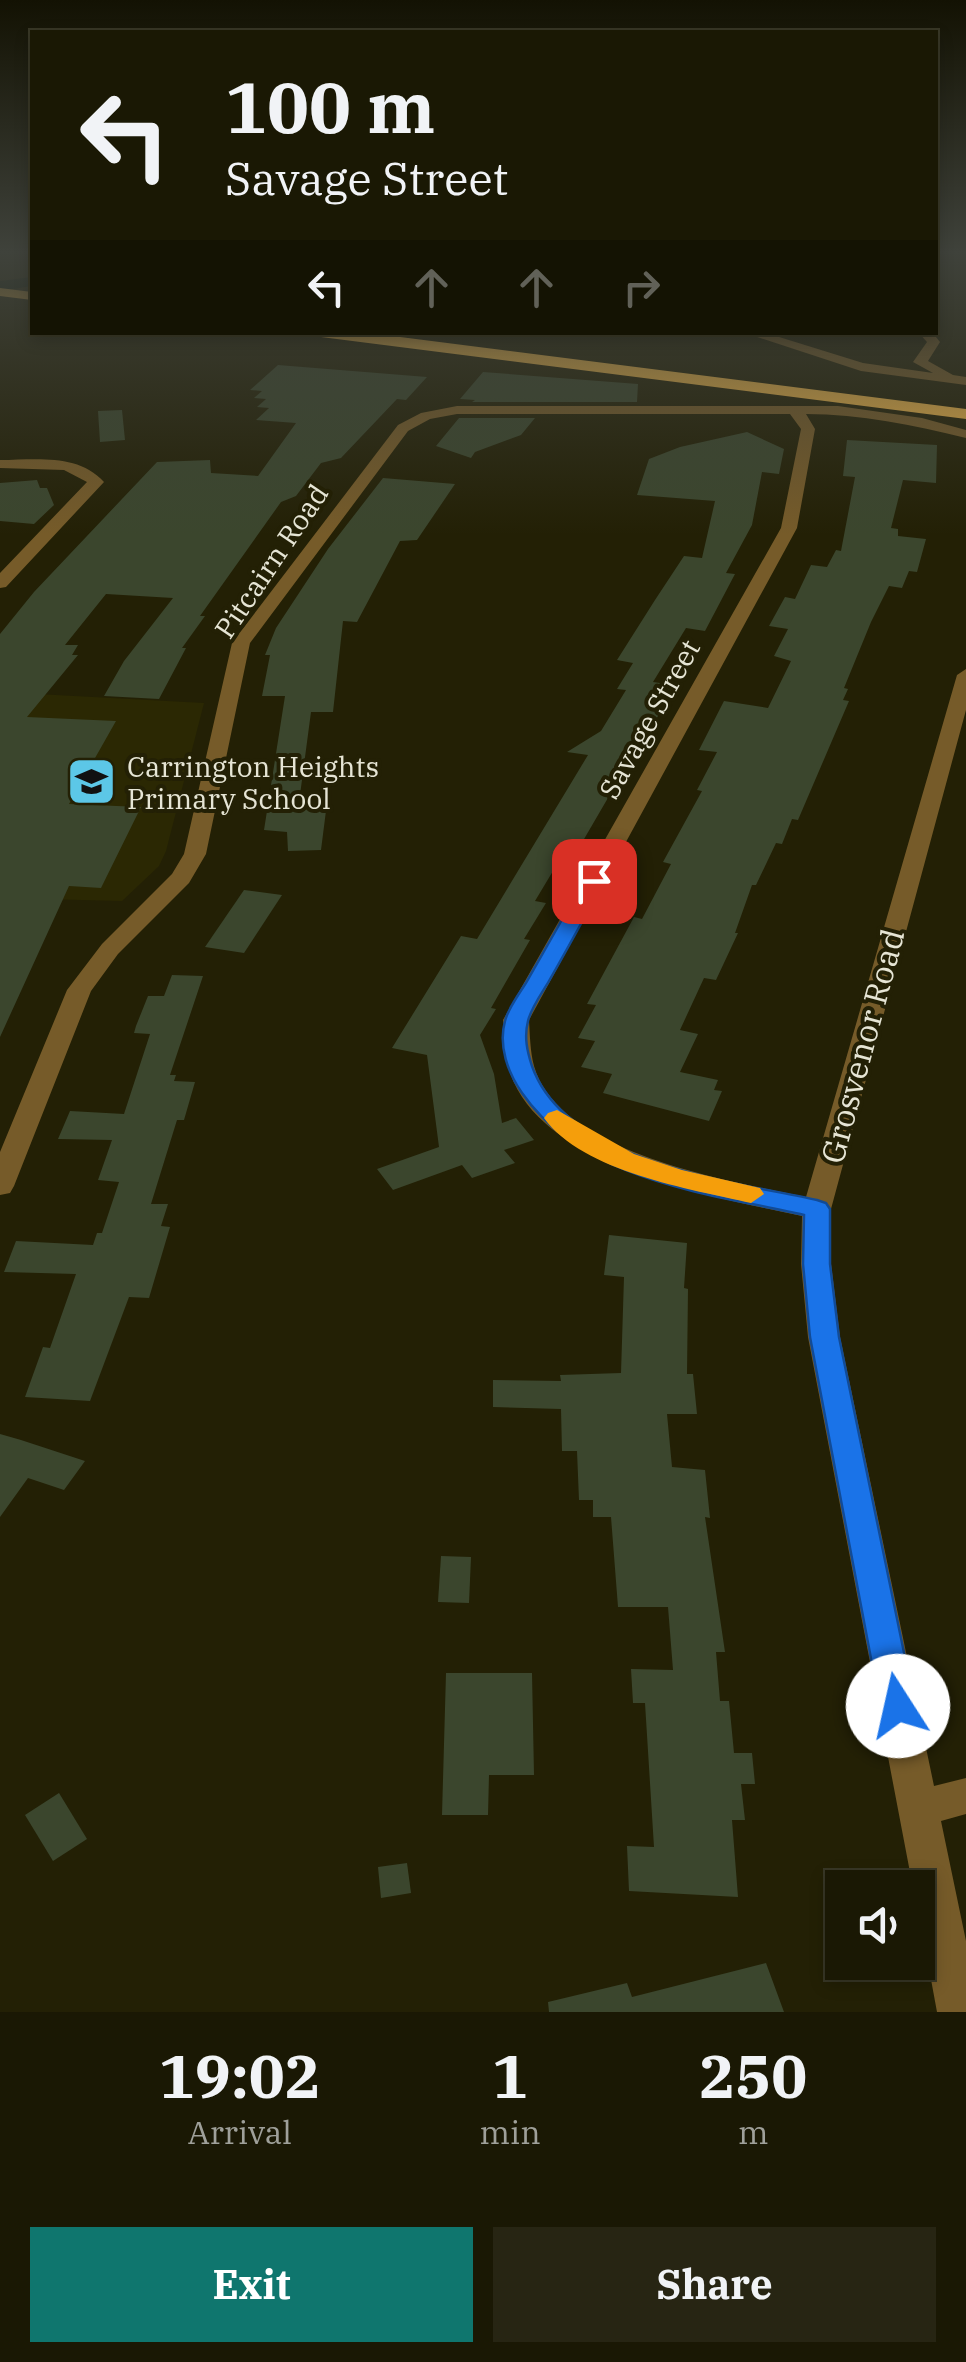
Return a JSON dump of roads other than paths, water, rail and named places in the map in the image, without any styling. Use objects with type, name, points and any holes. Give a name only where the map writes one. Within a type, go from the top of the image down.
[{"type":"highway","points":[[446,348],[966,414]]},
{"type":"highway","points":[[550,348],[966,401]]},
{"type":"street","points":[[799,348],[861,367],[966,381]]},
{"type":"street","points":[[930,348],[920,362],[966,381]]},
{"type":"street","name":"Pitcairn Road","points":[[0,1186],[79,990],[110,949],[181,878],[195,854],[232,672],[242,642],[403,428],[426,416],[458,410],[768,408],[795,412]]},
{"type":"street","points":[[795,412],[850,411],[922,422],[966,434]]},
{"type":"street","name":"Savage Street","points":[[795,412],[806,421],[808,429],[789,528],[516,1020],[514,1048],[525,1080],[546,1110],[586,1140],[625,1160],[677,1178],[817,1209]]},
{"type":"street","points":[[0,464],[74,468],[96,482],[0,584]]},
{"type":"street","name":"Grosvenor Road","points":[[959,2012],[824,1337],[816,1264],[817,1209],[956,741],[966,675]]},
{"type":"street","points":[[917,1809],[966,1796]]},
{"type":"place","name":"Carrington Heights Primary School","points":[[92,782]]}]
